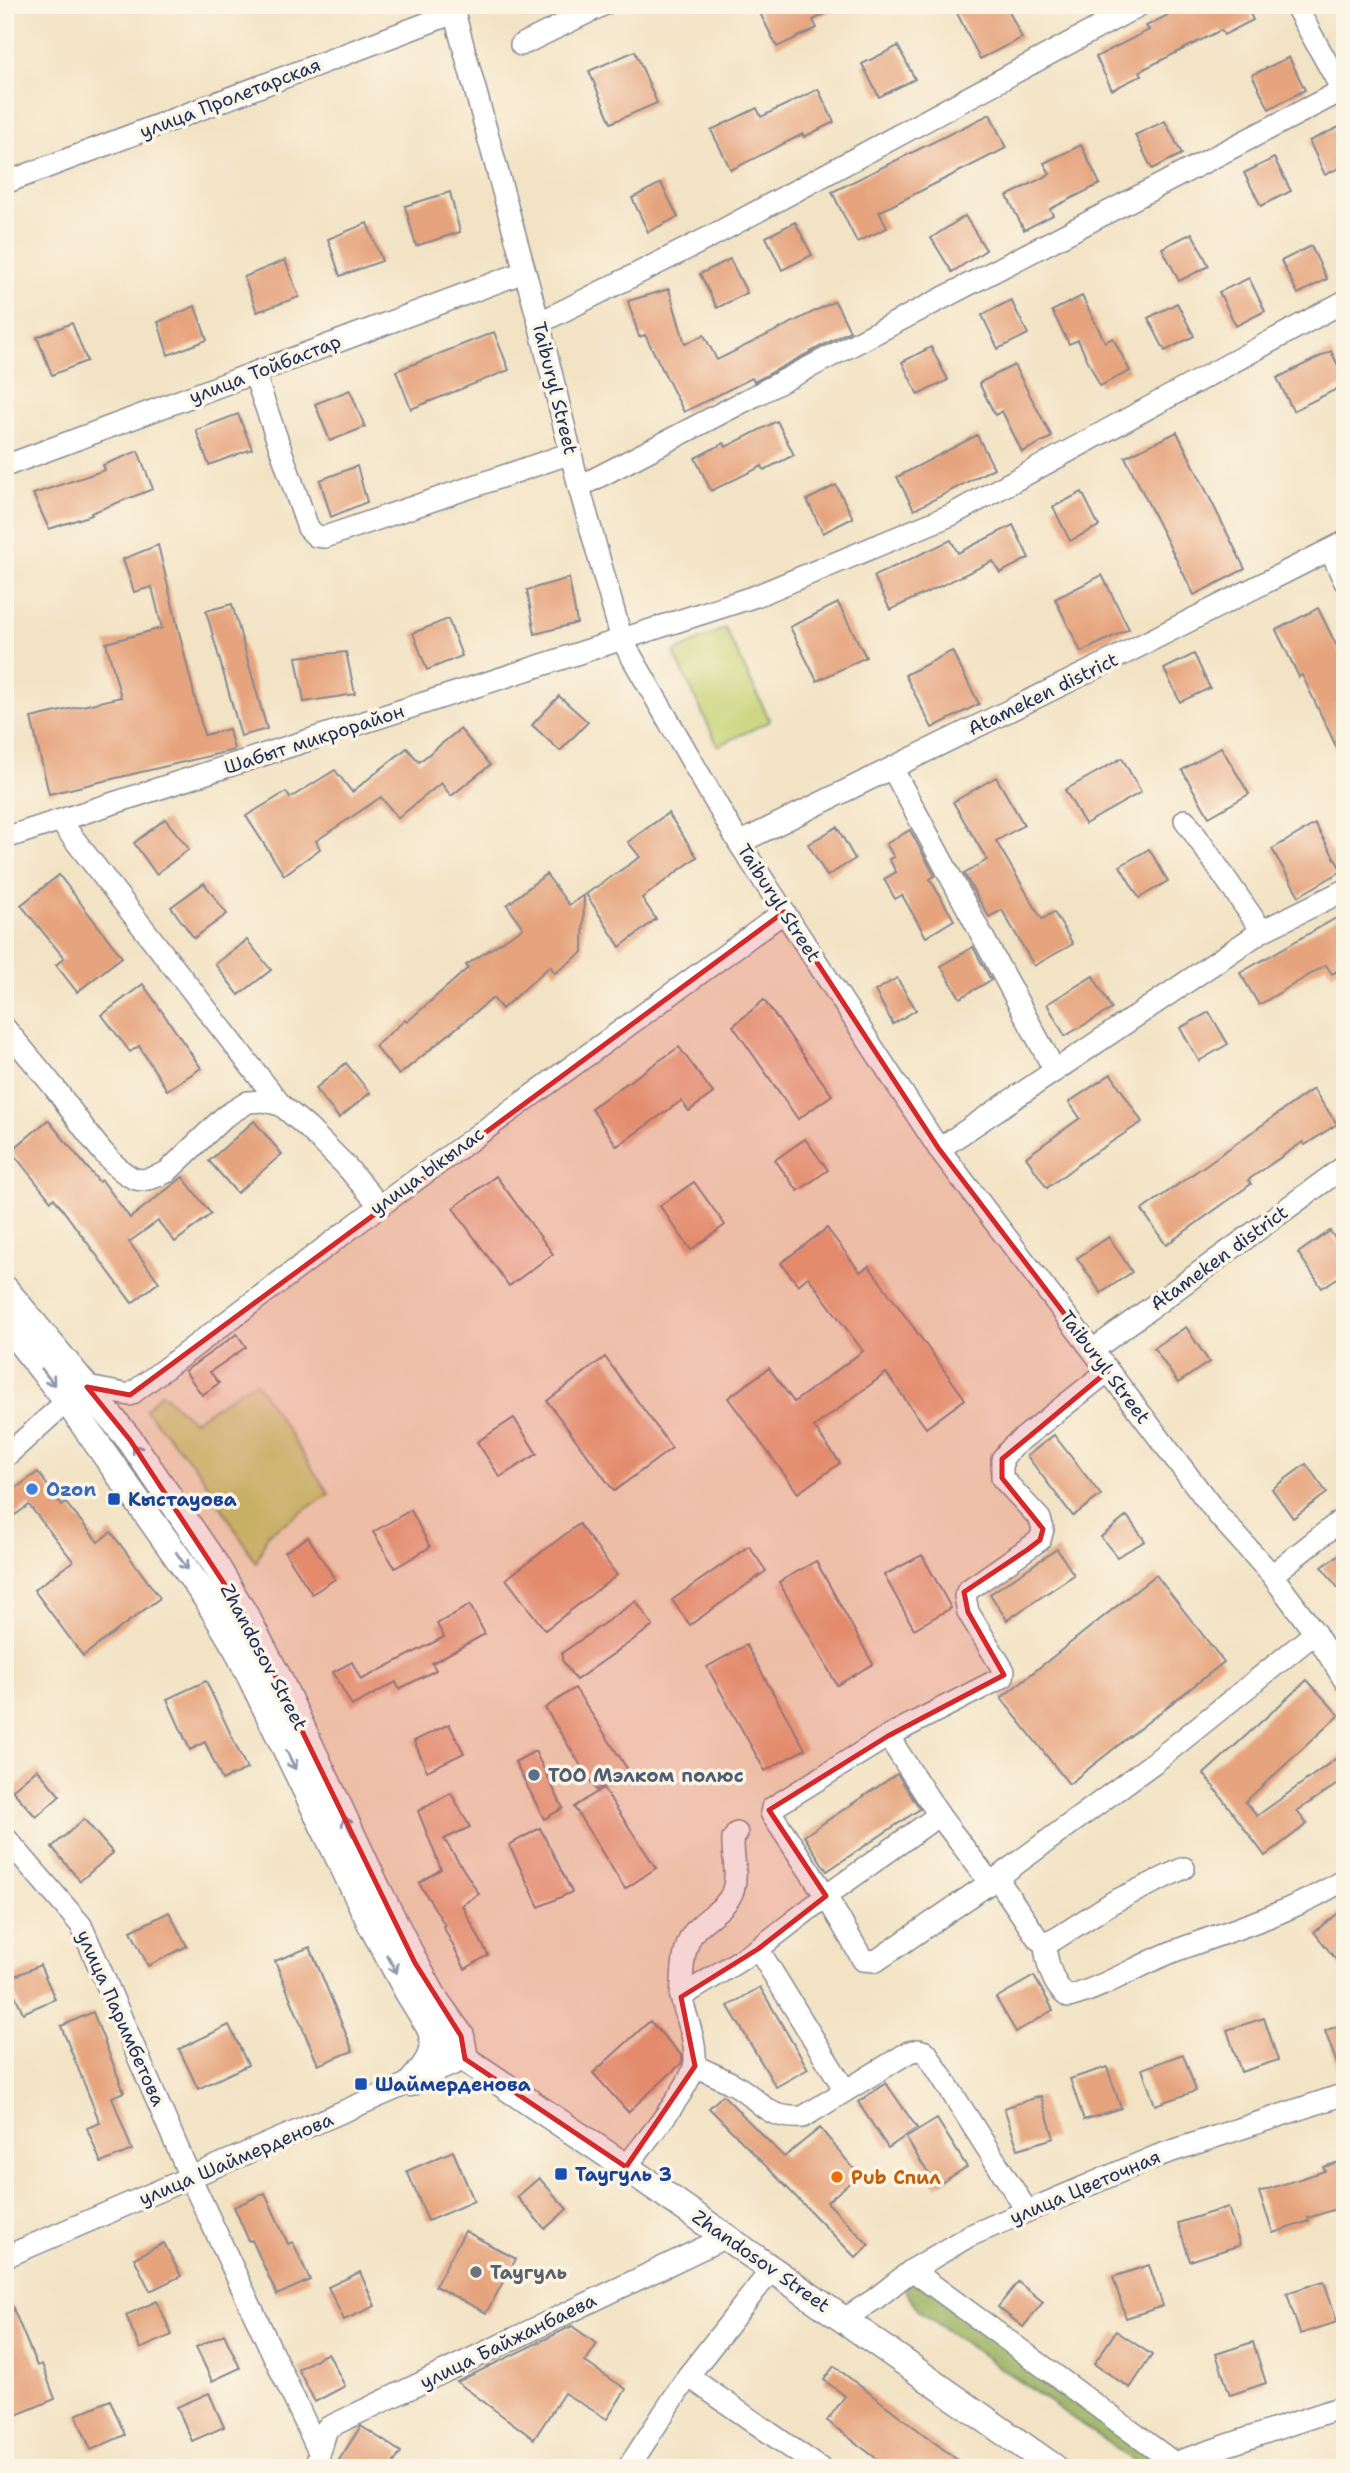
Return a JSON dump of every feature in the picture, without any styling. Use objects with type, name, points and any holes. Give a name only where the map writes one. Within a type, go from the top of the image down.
[{"type":"main road","name":"Zhandosov Street","points":[[5,1289],[77,1394],[237,1649],[372,1926],[430,2028],[448,2049],[626,2167],[1055,2468]]},
{"type":"main road","name":"Zhandosov Street","points":[[5,1324],[77,1394],[130,1440],[215,1564],[278,1677],[415,1964],[436,2001],[461,2036],[465,2059]]},
{"type":"main road","points":[[411,2083],[429,2061],[435,2041],[430,2028]]},
{"type":"street","points":[[522,45],[603,5]]},
{"type":"street","points":[[538,323],[708,238],[1140,5]]},
{"type":"street","points":[[579,488],[1344,91],[1296,5]]},
{"type":"street","name":"Taiburyl Street","points":[[453,9],[538,323],[579,488],[622,640],[739,843],[939,1149],[1218,1515],[1272,1575],[1315,1633],[1345,1681]]},
{"type":"street","name":"улица Пролетарская","points":[[5,183],[453,9]]},
{"type":"street","name":"улица Тойбастар","points":[[5,467],[524,272]]},
{"type":"street","name":"Шабыт микрорайон","points":[[5,838],[756,596],[951,515],[1345,301]]},
{"type":"street","points":[[254,373],[308,528],[316,536],[326,537],[571,453]]},
{"type":"street","points":[[1337,546],[1345,582]]},
{"type":"street","name":"Atameken district","points":[[739,843],[1337,546]]},
{"type":"street","points":[[892,768],[1055,1071]]},
{"type":"street","points":[[1185,820],[1262,931]]},
{"type":"street","points":[[60,821],[281,1105],[345,1165],[380,1206]]},
{"type":"street","points":[[939,1149],[1262,931],[1345,890]]},
{"type":"street","name":"улица Ыкылас","points":[[77,1394],[130,1395],[380,1206],[784,912]]},
{"type":"street","points":[[5,1028],[122,1173],[139,1181],[167,1172],[225,1117],[248,1102],[264,1101],[281,1105]]},
{"type":"street","name":"Atameken district","points":[[1093,1350],[1345,1166]]},
{"type":"street","points":[[1108,1371],[1012,1447],[1002,1459],[1002,1478],[1040,1519],[1043,1529],[1040,1540],[968,1590],[965,1596],[968,1612],[1004,1671],[1003,1677],[888,1736],[771,1809],[863,1960],[876,1961],[997,1878],[1156,1761],[1315,1633]]},
{"type":"street","points":[[5,1457],[77,1394]]},
{"type":"street","points":[[1272,1575],[1345,1517]]},
{"type":"street","points":[[888,1736],[939,1815],[986,1877],[990,1880],[997,1878]]},
{"type":"street","points":[[681,1997],[758,1949],[826,1896],[939,1815]]},
{"type":"street","points":[[626,2167],[687,2083],[695,2066],[695,2050],[681,1997],[684,1955],[692,1933],[733,1893],[733,1839],[737,1833]]},
{"type":"street","name":"улица Паримбетова","points":[[5,1837],[81,1926],[317,2460]]},
{"type":"street","points":[[1045,1944],[1113,1902],[1184,1868]]},
{"type":"street","points":[[997,1878],[1038,1939],[1045,1944],[1049,1968],[1064,1995],[1069,1997],[1170,1953],[1263,1920],[1345,1879]]},
{"type":"street","points":[[758,1949],[845,2090]]},
{"type":"street","points":[[695,2066],[737,2087],[764,2110],[786,2118],[803,2117],[909,2052],[919,2049],[926,2052],[1027,2211]]},
{"type":"street","name":"улица Шаймерденова","points":[[5,2258],[465,2059]]},
{"type":"street","name":"улица Цветочная","points":[[844,2319],[912,2270],[969,2236],[1157,2156],[1345,2094]]},
{"type":"street","name":"улица Байжанбаева","points":[[317,2460],[327,2428],[726,2237]]},
{"type":"street","points":[[628,2468],[688,2376],[772,2269]]},
{"type":"street","points":[[912,2270],[1178,2465],[1345,2406]]},
{"type":"street","points":[[688,2376],[793,2460],[820,2468]]},
{"type":"highlighted area","points":[[784,912],[939,1149],[1108,1371],[1002,1459],[1002,1478],[1043,1529],[1040,1540],[964,1592],[968,1612],[1004,1675],[888,1736],[769,1810],[826,1896],[758,1949],[681,1997],[695,2066],[626,2167],[465,2059],[461,2036],[415,1963],[248,1620],[130,1440],[87,1387],[130,1395]]},
{"type":"green space","points":[[725,628],[770,721],[718,746],[674,653]]},
{"type":"green space","points":[[255,1381],[329,1494],[268,1534],[256,1563],[199,1471],[145,1410],[161,1393],[193,1421]]},
{"type":"green space","points":[[912,2270],[1181,2468],[1144,2468],[918,2310],[905,2290]]},
{"type":"building","points":[[756,5],[843,5],[813,20],[817,28],[777,47]]},
{"type":"building","points":[[968,5],[1006,5],[1022,38],[980,59],[956,11]]},
{"type":"building","points":[[1187,5],[1246,5],[1253,20],[1224,35],[1221,30],[1140,71],[1142,75],[1112,90],[1096,57],[1149,30],[1146,26]]},
{"type":"building","points":[[898,46],[915,79],[879,97],[862,64]]},
{"type":"building","points":[[635,51],[657,103],[611,123],[589,71]]},
{"type":"building","points":[[1289,57],[1305,90],[1269,109],[1252,75]]},
{"type":"building","points":[[818,89],[834,122],[804,137],[803,134],[731,170],[711,130],[757,108],[761,117]]},
{"type":"building","points":[[990,114],[1006,148],[879,212],[887,228],[857,242],[832,192]]},
{"type":"building","points":[[1165,121],[1182,154],[1152,169],[1135,135]]},
{"type":"building","points":[[1339,127],[1345,139],[1345,165],[1325,175],[1309,141]]},
{"type":"building","points":[[1081,145],[1100,184],[1050,209],[1053,215],[1024,230],[1007,196],[1050,174],[1044,163]]},
{"type":"building","points":[[1274,158],[1291,191],[1261,206],[1244,173]]},
{"type":"building","points":[[661,183],[678,217],[648,232],[632,198]]},
{"type":"building","points":[[450,192],[460,232],[416,246],[405,206]]},
{"type":"building","points":[[965,216],[986,250],[952,272],[931,238]]},
{"type":"building","points":[[795,222],[812,255],[782,270],[766,237]]},
{"type":"building","points":[[367,223],[382,261],[340,276],[328,239]]},
{"type":"building","points":[[1192,233],[1209,266],[1179,281],[1162,248]]},
{"type":"building","points":[[1311,246],[1327,279],[1298,294],[1281,261]]},
{"type":"building","points":[[730,259],[747,293],[717,308],[700,274]]},
{"type":"building","points":[[285,260],[299,297],[257,312],[244,277]]},
{"type":"building","points":[[1249,278],[1265,311],[1236,326],[1219,292]]},
{"type":"building","points":[[669,289],[685,344],[704,335],[717,360],[835,301],[850,331],[754,382],[752,378],[684,412],[645,335],[639,337],[628,301]]},
{"type":"building","points":[[1082,296],[1105,342],[1113,338],[1130,371],[1100,386],[1078,340],[1069,344],[1052,311]]},
{"type":"building","points":[[1011,300],[1028,334],[998,349],[982,315]]},
{"type":"building","points":[[1177,303],[1194,336],[1165,351],[1148,318]]},
{"type":"building","points":[[195,306],[207,340],[168,355],[158,322]]},
{"type":"building","points":[[72,323],[87,361],[52,375],[37,337]]},
{"type":"building","points":[[494,332],[509,370],[411,409],[396,371]]},
{"type":"building","points":[[931,347],[948,380],[918,395],[902,362]]},
{"type":"building","points":[[1331,351],[1345,379],[1345,385],[1293,411],[1277,378]]},
{"type":"building","points":[[1014,365],[1052,437],[1022,452],[1002,411],[995,415],[979,383]]},
{"type":"building","points":[[350,390],[365,427],[330,441],[315,404]]},
{"type":"building","points":[[238,414],[252,449],[209,465],[196,430]]},
{"type":"building","points":[[777,421],[794,455],[764,470],[762,466],[711,491],[695,458],[724,443],[726,447]]},
{"type":"building","points":[[1177,432],[1245,569],[1194,595],[1125,457]]},
{"type":"building","points":[[977,435],[994,468],[914,510],[897,477]]},
{"type":"building","points":[[138,451],[153,489],[91,513],[92,515],[49,529],[33,494],[105,470],[103,465]]},
{"type":"building","points":[[357,466],[367,502],[331,517],[320,480]]},
{"type":"building","points":[[836,485],[853,518],[823,533],[807,500]]},
{"type":"building","points":[[1082,492],[1099,526],[1070,541],[1053,507]]},
{"type":"building","points":[[1013,525],[1029,558],[1000,573],[993,561],[890,610],[874,576],[951,540],[958,553]]},
{"type":"building","points":[[158,545],[204,735],[229,729],[234,750],[49,794],[31,718],[121,697],[106,643],[162,628],[152,587],[134,592],[123,559]]},
{"type":"building","points":[[1102,575],[1129,629],[1081,652],[1055,599]]},
{"type":"building","points":[[569,578],[577,623],[535,634],[527,590]]},
{"type":"building","points":[[838,603],[866,657],[817,681],[790,627]]},
{"type":"building","points":[[232,604],[267,729],[241,736],[206,611]]},
{"type":"building","points":[[1318,608],[1345,663],[1345,765],[1302,675],[1299,677],[1276,630]]},
{"type":"building","points":[[448,619],[462,656],[427,670],[413,633]]},
{"type":"building","points":[[952,651],[979,704],[932,728],[905,675]]},
{"type":"building","points":[[346,652],[355,694],[304,702],[296,657]]},
{"type":"building","points":[[1194,654],[1210,688],[1180,702],[1164,669]]},
{"type":"building","points":[[559,696],[588,722],[560,751],[532,725]]},
{"type":"building","points":[[460,729],[490,765],[451,796],[441,783],[398,818],[381,797],[316,841],[320,849],[284,875],[246,816],[286,792],[290,798],[335,770],[352,792],[407,748],[419,762]]},
{"type":"building","points":[[1221,747],[1249,794],[1209,817],[1182,770]]},
{"type":"building","points":[[1122,758],[1141,792],[1085,824],[1065,790]]},
{"type":"building","points":[[996,777],[1024,825],[996,841],[1042,919],[1054,912],[1073,944],[1034,966],[1002,910],[989,917],[964,874],[987,860],[953,802]]},
{"type":"building","points":[[668,813],[697,857],[642,898],[656,919],[620,947],[586,894],[640,857],[628,842]]},
{"type":"building","points":[[165,819],[189,849],[156,874],[134,843]]},
{"type":"building","points":[[1315,824],[1342,871],[1299,896],[1272,849]]},
{"type":"building","points":[[837,827],[855,859],[827,876],[808,844]]},
{"type":"building","points":[[910,830],[935,876],[930,879],[954,920],[926,937],[902,895],[895,899],[884,879],[896,872],[889,859],[894,857],[886,844]]},
{"type":"building","points":[[1149,849],[1168,881],[1139,898],[1120,866]]},
{"type":"building","points":[[546,874],[569,905],[584,895],[583,952],[555,973],[550,966],[502,1009],[493,998],[399,1075],[375,1046],[405,1020],[407,1022],[468,968],[466,965],[523,928],[507,905]]},
{"type":"building","points":[[59,875],[122,957],[77,992],[56,965],[64,958],[21,905]]},
{"type":"building","points":[[204,883],[227,914],[194,938],[171,907]]},
{"type":"building","points":[[1345,913],[1345,967],[1332,974],[1326,965],[1259,1005],[1240,973]]},
{"type":"building","points":[[247,940],[271,970],[239,995],[215,964]]},
{"type":"building","points":[[973,947],[991,980],[960,998],[941,966]]},
{"type":"building","points":[[1093,976],[1112,1009],[1065,1036],[1047,1004]]},
{"type":"building","points":[[897,978],[916,1010],[893,1024],[875,991]]},
{"type":"building","points":[[143,984],[201,1068],[167,1090],[139,1046],[130,1052],[102,1015]]},
{"type":"building","points":[[764,1000],[832,1095],[798,1119],[733,1026]]},
{"type":"building","points":[[1209,1012],[1228,1044],[1199,1061],[1180,1028]]},
{"type":"building","points":[[679,1047],[713,1093],[689,1111],[681,1101],[617,1146],[591,1108]]},
{"type":"building","points":[[346,1063],[370,1093],[339,1118],[315,1089]]},
{"type":"building","points":[[1111,1074],[1142,1122],[1047,1188],[1026,1157],[1080,1118],[1069,1102]]},
{"type":"building","points":[[1313,1089],[1337,1124],[1305,1145],[1303,1142],[1248,1180],[1251,1184],[1166,1245],[1142,1210]]},
{"type":"building","points":[[48,1120],[99,1182],[102,1180],[130,1218],[183,1177],[211,1214],[175,1242],[158,1221],[129,1242],[159,1282],[132,1303],[54,1198],[51,1201],[11,1151]]},
{"type":"building","points":[[254,1121],[282,1154],[237,1193],[209,1161]]},
{"type":"building","points":[[805,1139],[828,1170],[798,1191],[775,1160]]},
{"type":"building","points":[[496,1176],[553,1254],[509,1286],[453,1208]]},
{"type":"building","points":[[694,1182],[725,1225],[691,1250],[660,1206]]},
{"type":"building","points":[[827,1228],[860,1272],[869,1266],[965,1399],[926,1428],[886,1373],[814,1427],[840,1463],[798,1493],[728,1398],[769,1368],[794,1402],[863,1351],[808,1277],[798,1285],[781,1263]]},
{"type":"building","points":[[1330,1231],[1345,1254],[1345,1273],[1322,1288],[1298,1253]]},
{"type":"building","points":[[1109,1237],[1132,1272],[1101,1293],[1077,1258]]},
{"type":"building","points":[[1186,1327],[1209,1362],[1178,1383],[1154,1348]]},
{"type":"building","points":[[237,1334],[246,1347],[210,1372],[219,1383],[202,1395],[185,1371]]},
{"type":"building","points":[[605,1357],[672,1448],[614,1491],[547,1401]]},
{"type":"building","points":[[514,1418],[537,1454],[500,1477],[477,1442]]},
{"type":"building","points":[[1054,1435],[1101,1495],[1073,1516],[1027,1456]]},
{"type":"building","points":[[1306,1464],[1327,1493],[1293,1518],[1272,1489]]},
{"type":"building","points":[[38,1472],[62,1506],[66,1503],[98,1542],[111,1532],[160,1598],[83,1656],[34,1590],[73,1561],[29,1505],[5,1522],[5,1496]]},
{"type":"building","points":[[411,1510],[430,1547],[395,1568],[373,1532]]},
{"type":"building","points":[[1127,1516],[1145,1541],[1117,1557],[1101,1537]]},
{"type":"building","points":[[579,1524],[617,1575],[545,1630],[506,1579]]},
{"type":"building","points":[[308,1537],[335,1579],[312,1594],[285,1552]]},
{"type":"building","points":[[749,1546],[766,1571],[690,1625],[672,1600]]},
{"type":"building","points":[[1057,1549],[1074,1575],[1007,1620],[990,1594]]},
{"type":"building","points":[[1345,1550],[1345,1597],[1322,1567]]},
{"type":"building","points":[[922,1555],[951,1608],[914,1629],[884,1575]]},
{"type":"building","points":[[816,1561],[873,1664],[837,1685],[779,1582]]},
{"type":"building","points":[[1156,1575],[1224,1662],[1069,1784],[1001,1698]]},
{"type":"building","points":[[636,1601],[653,1626],[576,1680],[562,1660],[562,1653]]},
{"type":"building","points":[[470,1605],[485,1634],[432,1663],[436,1670],[399,1689],[396,1682],[352,1706],[333,1672],[352,1662],[361,1680],[444,1637],[437,1624]]},
{"type":"building","points":[[746,1645],[805,1749],[765,1771],[707,1667]]},
{"type":"building","points":[[1307,1680],[1339,1715],[1245,1802],[1257,1816],[1345,1752],[1345,1779],[1297,1811],[1307,1824],[1265,1856],[1204,1774]]},
{"type":"building","points":[[206,1681],[247,1769],[222,1780],[205,1742],[190,1750],[167,1699]]},
{"type":"building","points":[[575,1688],[628,1770],[596,1790],[545,1708]]},
{"type":"building","points":[[449,1724],[464,1753],[427,1771],[414,1741]]},
{"type":"building","name":"ТОО Мэлком полюс","points":[[535,1751],[563,1808],[544,1819],[515,1762]]},
{"type":"building","points":[[37,1769],[60,1796],[36,1817],[12,1790]]},
{"type":"building","points":[[897,1774],[920,1809],[827,1871],[804,1836]]},
{"type":"building","points":[[603,1788],[656,1868],[625,1889],[574,1807]]},
{"type":"building","points":[[451,1793],[470,1827],[444,1839],[479,1894],[462,1905],[488,1955],[465,1969],[443,1926],[445,1925],[419,1883],[441,1869],[418,1811]]},
{"type":"building","points":[[84,1819],[113,1853],[80,1881],[52,1847]]},
{"type":"building","points":[[540,1828],[572,1892],[539,1907],[509,1845]]},
{"type":"building","points":[[1345,1908],[1345,1971],[1314,1932]]},
{"type":"building","points":[[169,1912],[187,1946],[148,1966],[131,1931]]},
{"type":"building","points":[[310,1947],[353,2051],[318,2065],[275,1961]]},
{"type":"building","points":[[40,1965],[55,1999],[23,2013],[8,1979]]},
{"type":"building","points":[[1034,1976],[1053,2010],[1016,2032],[996,1998]]},
{"type":"building","points":[[760,1987],[808,2069],[776,2087],[728,2006]]},
{"type":"building","points":[[93,2012],[124,2092],[112,2097],[132,2150],[101,2163],[87,2128],[100,2123],[61,2026]]},
{"type":"building","points":[[1264,2018],[1278,2060],[1241,2072],[1227,2030]]},
{"type":"building","points":[[650,2021],[682,2056],[682,2060],[681,2064],[628,2112],[593,2073]]},
{"type":"building","points":[[1345,2023],[1345,2080],[1343,2080],[1325,2031]]},
{"type":"building","points":[[229,2025],[248,2065],[198,2089],[179,2049]]},
{"type":"building","points":[[1183,2054],[1196,2091],[1155,2105],[1142,2069]]},
{"type":"building","points":[[1107,2067],[1121,2108],[1084,2120],[1070,2079]]},
{"type":"building","points":[[886,2083],[917,2128],[888,2148],[858,2102]]},
{"type":"building","points":[[723,2095],[784,2157],[820,2128],[859,2175],[827,2202],[869,2245],[856,2258],[709,2108]]},
{"type":"building","points":[[1041,2096],[1054,2138],[1018,2149],[1004,2108]]},
{"type":"building","points":[[937,2119],[967,2167],[936,2186],[906,2138]]},
{"type":"building","points":[[453,2151],[474,2201],[428,2221],[407,2171]]},
{"type":"building","points":[[1345,2160],[1345,2206],[1273,2233],[1259,2192],[1325,2171],[1323,2167]]},
{"type":"building","points":[[539,2178],[567,2209],[545,2229],[517,2197]]},
{"type":"building","points":[[265,2193],[288,2244],[293,2242],[310,2280],[277,2295],[234,2207]]},
{"type":"building","points":[[1228,2207],[1240,2245],[1190,2261],[1178,2223]]},
{"type":"building","name":"Таугуль","points":[[465,2231],[516,2259],[486,2313],[435,2286]]},
{"type":"building","points":[[164,2243],[181,2276],[150,2291],[134,2258]]},
{"type":"building","points":[[1149,2265],[1163,2306],[1126,2318],[1113,2277]]},
{"type":"building","points":[[360,2272],[375,2306],[344,2320],[328,2287]]},
{"type":"building","points":[[1324,2281],[1337,2322],[1300,2334],[1287,2293]]},
{"type":"building","points":[[1018,2282],[1043,2302],[1023,2327],[998,2307]]},
{"type":"building","points":[[5,2289],[37,2366],[42,2364],[55,2399],[14,2416],[5,2394]]},
{"type":"building","points":[[157,2301],[172,2335],[140,2349],[126,2315]]},
{"type":"building","points":[[572,2326],[597,2344],[585,2362],[626,2389],[607,2419],[564,2393],[534,2439],[457,2382]]},
{"type":"building","points":[[1116,2331],[1152,2355],[1130,2388],[1094,2364]]},
{"type":"building","points":[[224,2334],[240,2368],[212,2381],[196,2347]]},
{"type":"building","points":[[1253,2342],[1266,2383],[1230,2395],[1216,2354]]},
{"type":"building","points":[[328,2353],[345,2386],[315,2402],[298,2369]]},
{"type":"building","points":[[834,2366],[968,2468],[889,2468],[827,2421],[845,2396],[824,2380]]},
{"type":"building","points":[[209,2393],[224,2427],[192,2441],[177,2407]]},
{"type":"building","points":[[110,2400],[125,2435],[91,2450],[76,2415]]},
{"type":"building","points":[[361,2426],[401,2452],[390,2468],[352,2468],[339,2460]]},
{"type":"place","name":"Ozon","points":[[32,1489]]},
{"type":"place","name":"Кыстауова","points":[[114,1499]]},
{"type":"place","name":"ТОО Мэлком полюс","points":[[534,1775]]},
{"type":"place","name":"Шаймерденова","points":[[361,2084]]},
{"type":"place","name":"Таугуль 3","points":[[561,2174]]},
{"type":"place","name":"Pub Спил","points":[[837,2177]]},
{"type":"place","name":"Таугуль","points":[[476,2272]]}]
